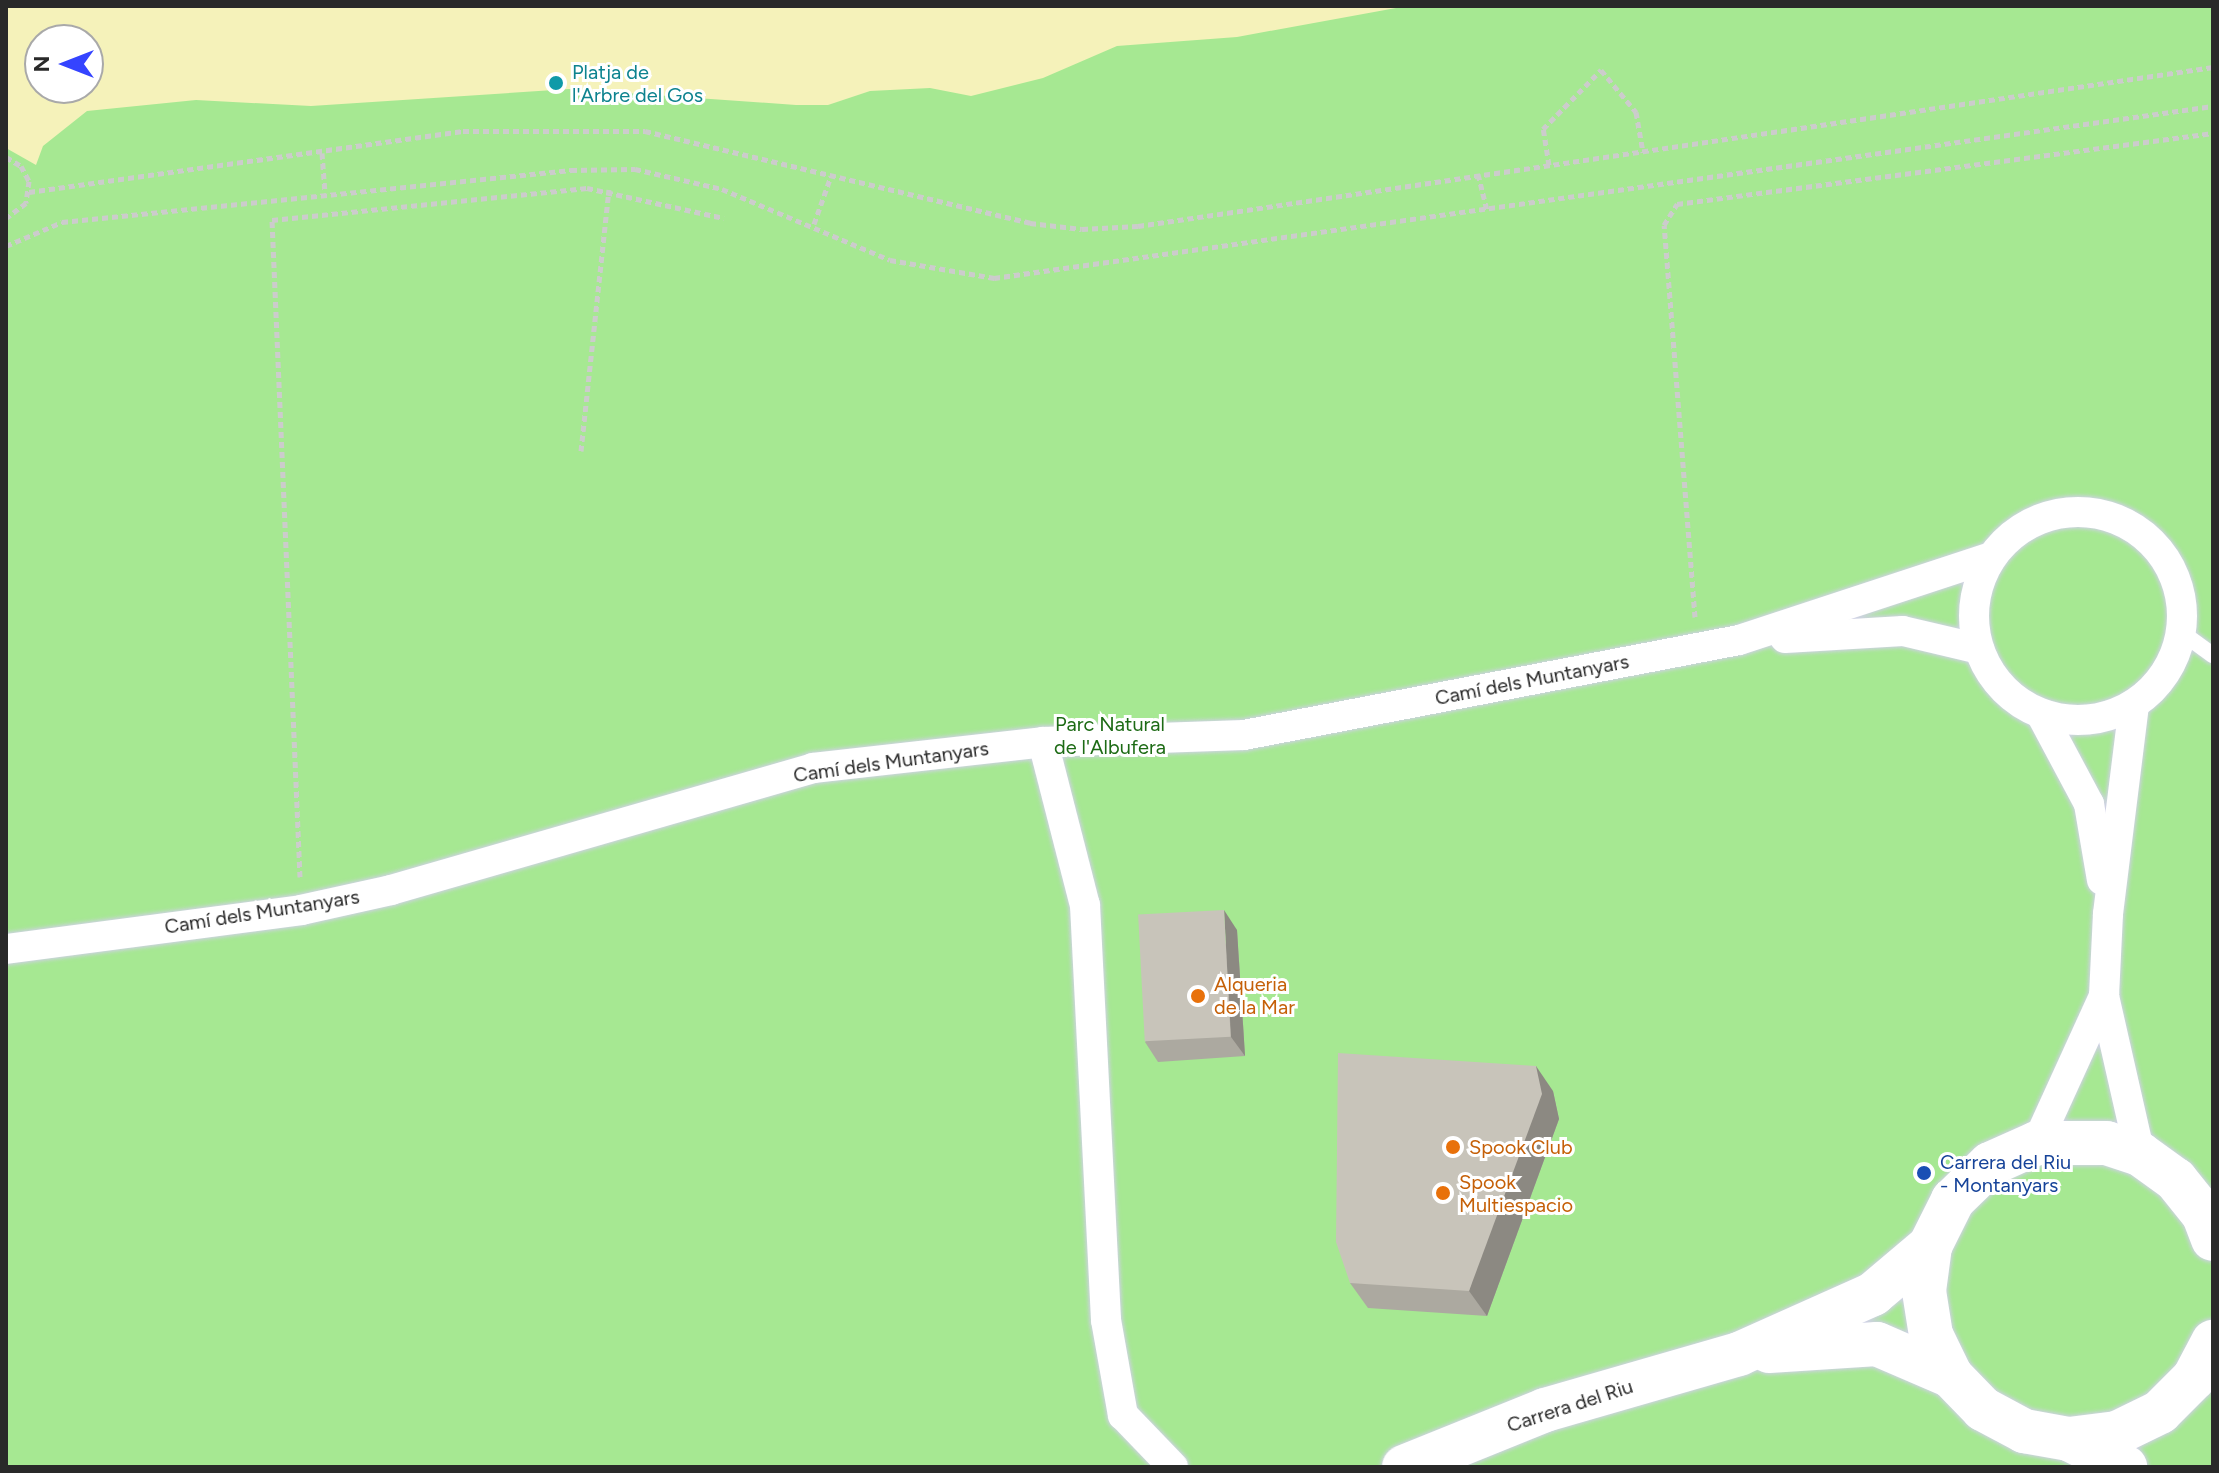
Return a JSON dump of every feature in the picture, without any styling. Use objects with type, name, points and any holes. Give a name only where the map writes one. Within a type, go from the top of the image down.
[{"type":"street","points":[[2067,511],[2099,512],[2128,523],[2152,541],[2172,570],[2182,603],[2181,632],[2172,661],[2156,686],[2134,705],[2104,717],[2072,720],[2041,714],[2014,699],[1992,676],[1979,649],[1973,617],[1977,586],[1991,557],[2011,534],[2038,519],[2067,511]]},
{"type":"street","name":"Camí dels Muntanyars","points":[[6,949],[301,910],[391,890],[813,768],[1043,742],[1244,735],[1739,640],[1991,557]]},
{"type":"street","name":"Camí dels Muntanyars","points":[[1739,640],[1903,631],[1979,649]]},
{"type":"street","points":[[2134,705],[2108,914],[2104,996],[2140,1154]]},
{"type":"street","points":[[2041,714],[2089,804],[2108,914]]},
{"type":"street","points":[[1043,742],[1085,905],[1106,1320],[1123,1415],[1173,1467]]},
{"type":"street","points":[[2037,1143],[2104,996]]},
{"type":"street","points":[[2125,1467],[2069,1439],[2024,1431],[1983,1409],[1951,1376],[1931,1335],[1924,1291],[1930,1246],[1953,1200],[1990,1164],[2037,1143],[2095,1141],[2140,1154],[2176,1180],[2204,1215],[2213,1239]]},
{"type":"street","name":"Carrera del Riu","points":[[1404,1467],[1545,1410],[1739,1354],[1873,1294],[1930,1246]]},
{"type":"street","name":"Carrera del Riu","points":[[1739,1354],[1877,1344],[1951,1376]]},
{"type":"street","points":[[2069,1439],[2117,1433],[2160,1412],[2207,1365]]},
{"type":"lane","points":[[2181,632],[2213,655]]},
{"type":"path","points":[[29,192],[463,131],[645,131],[1030,223],[1082,229],[1138,226],[2213,67]]},
{"type":"path","points":[[1549,165],[1543,129],[1601,70],[1636,112],[1643,152]]},
{"type":"path","points":[[6,246],[62,222],[571,170],[635,169],[722,189],[814,224],[890,260],[994,278],[1487,211],[2213,106]]},
{"type":"path","points":[[1697,648],[1664,225],[1677,204],[2213,133]]},
{"type":"path","points":[[322,153],[325,193]]},
{"type":"path","points":[[6,157],[21,166],[29,192],[21,209],[6,218]]},
{"type":"path","points":[[1478,174],[1487,211]]},
{"type":"path","points":[[814,224],[831,175]]},
{"type":"path","points":[[581,451],[609,189]]},
{"type":"path","points":[[301,910],[272,220],[609,189],[724,218]]},
{"type":"green space","name":"Parc Natural de l'Albufera","points":[[6,6],[2213,6],[2213,1467],[6,1467]]},
{"type":"sand","name":"Platja de l'Arbre del Gos","points":[[6,6],[1407,6],[1237,37],[1117,46],[1043,78],[971,96],[930,88],[870,91],[828,105],[796,105],[569,89],[311,106],[196,100],[87,111],[43,146],[36,165],[6,148]]},
{"type":"building","name":"Alqueria de la Mar","points":[[1224,910],[1231,1037],[1145,1041],[1138,915]]},
{"type":"building","name":"Spook Multiespacio","points":[[1338,1053],[1536,1066],[1542,1094],[1469,1291],[1350,1283],[1336,1242]]},
{"type":"place","name":"Platja de l'Arbre del Gos","points":[[556,83]]},
{"type":"place","name":"Alqueria de la Mar","points":[[1198,996]]},
{"type":"place","name":"Spook Club","points":[[1453,1147]]},
{"type":"place","name":"Carrera del Riu - Montanyars","points":[[1924,1173]]},
{"type":"place","name":"Spook Multiespacio","points":[[1443,1193]]}]
